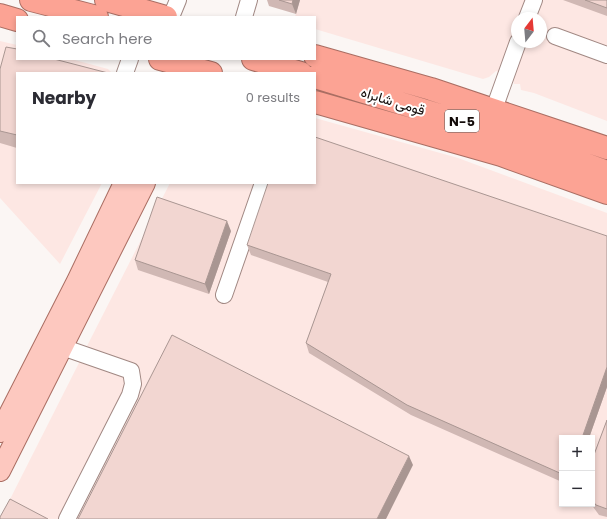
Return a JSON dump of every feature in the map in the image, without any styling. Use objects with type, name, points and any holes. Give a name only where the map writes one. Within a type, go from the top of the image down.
[{"type":"highway","points":[[31,0],[93,16]]},
{"type":"highway","points":[[106,0],[131,3],[164,16]]},
{"type":"highway","points":[[0,15],[16,20]]},
{"type":"highway","name":"قومی شاہراہ","points":[[316,56],[494,109],[607,148]]},
{"type":"highway","points":[[155,60],[158,72]]},
{"type":"highway","points":[[256,60],[298,72]]},
{"type":"highway","name":"قومی شاہراہ","points":[[316,77],[472,125],[542,148],[607,172]]},
{"type":"highway","points":[[316,102],[501,155],[607,193]]},
{"type":"main road","points":[[0,471],[55,343],[77,281],[124,184]]},
{"type":"main road","points":[[0,432],[55,343],[144,184]]},
{"type":"lane","points":[[171,16],[178,0]]},
{"type":"lane","points":[[244,16],[249,0]]},
{"type":"lane","points":[[529,12],[534,0]]},
{"type":"lane","points":[[555,36],[607,55]]},
{"type":"lane","points":[[494,109],[516,48]]},
{"type":"lane","points":[[126,72],[130,60]]},
{"type":"lane","points":[[224,295],[263,184]]},
{"type":"lane","points":[[55,343],[132,371],[133,384],[130,395],[67,519]]},
{"type":"shaded area","points":[[300,0],[607,0],[607,121],[534,93],[521,90],[520,84],[514,84],[513,78],[496,71],[489,77],[483,79],[316,29],[316,16],[295,16]]},
{"type":"shaded area","points":[[0,41],[16,45],[16,60],[75,60],[108,69],[111,72],[16,72],[16,184],[101,184],[60,264],[0,198]]},
{"type":"shaded area","points":[[316,118],[458,158],[607,213],[607,519],[0,519],[84,353],[93,349],[87,346],[169,184],[316,184]]},
{"type":"building","points":[[279,0],[293,0],[292,4]]},
{"type":"building","points":[[585,0],[607,0],[607,8]]},
{"type":"building","points":[[6,47],[16,49],[16,60],[58,60],[104,72],[16,72],[16,135],[0,131],[0,69]]},
{"type":"building","points":[[316,137],[607,236],[607,367],[583,435],[559,435],[559,473],[407,405],[306,343],[331,274],[247,245],[268,184],[316,184]]},
{"type":"building","points":[[157,197],[227,221],[205,284],[135,260]]},
{"type":"building","points":[[172,335],[409,456],[377,519],[78,519]]},
{"type":"building","points":[[607,420],[607,509],[595,504],[595,452]]},
{"type":"building","points":[[10,499],[48,519],[0,519]]}]
